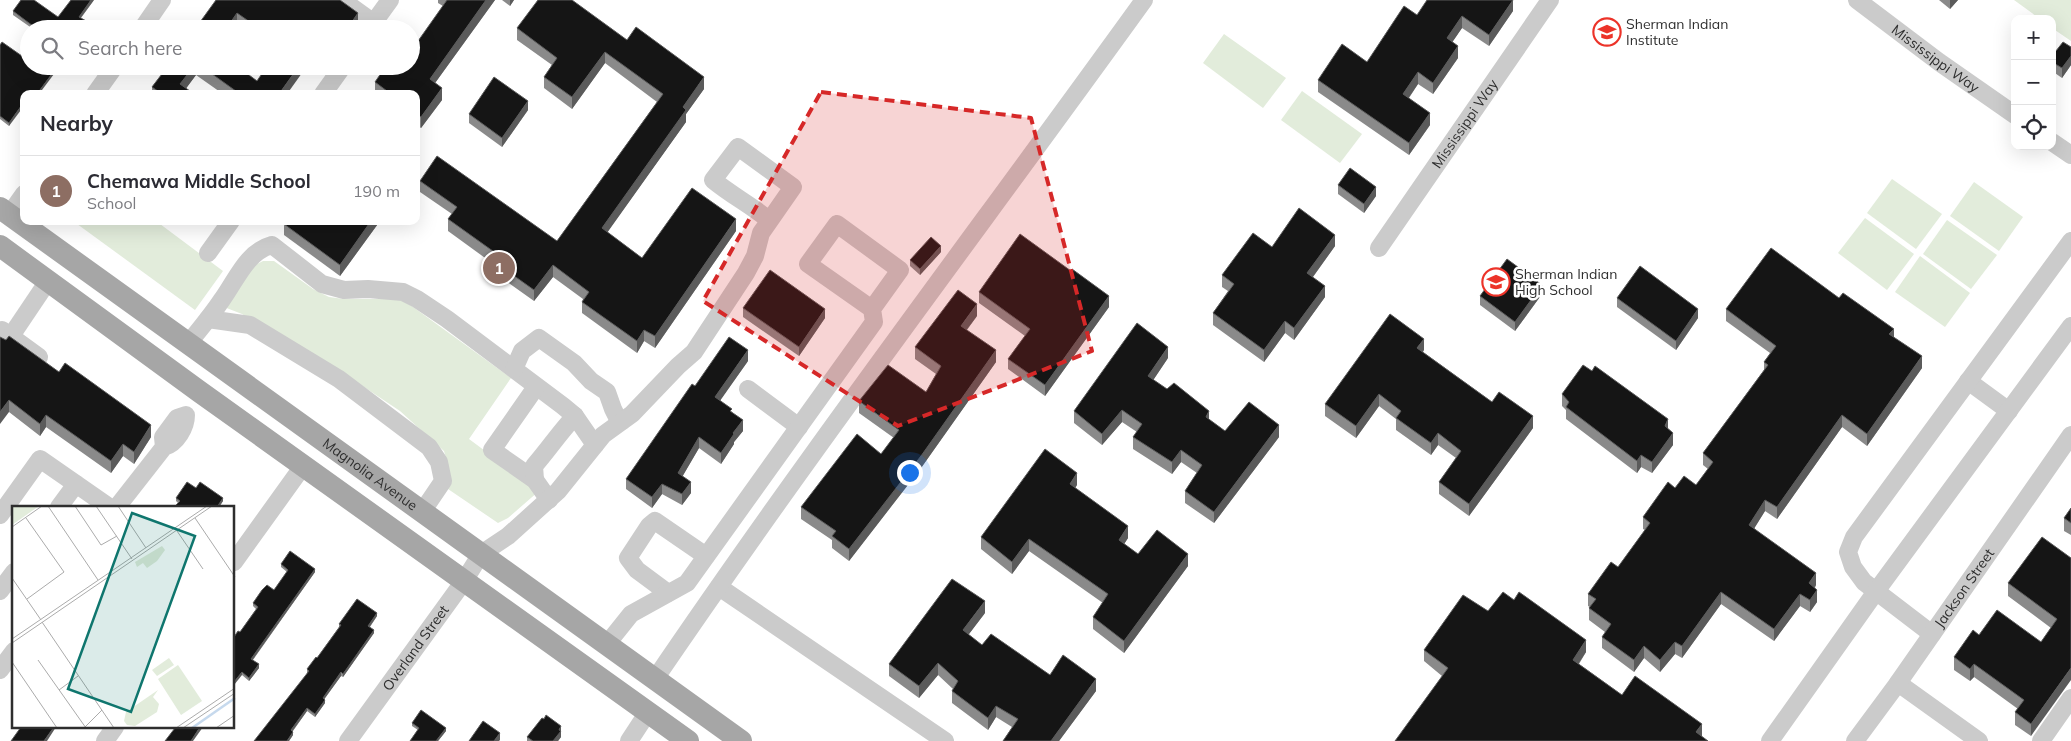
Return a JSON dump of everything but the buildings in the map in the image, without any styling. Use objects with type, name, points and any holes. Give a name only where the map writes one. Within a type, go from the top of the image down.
[{"type":"main road","name":"Magnolia Avenue","points":[[4,212],[20,223]]},
{"type":"main road","name":"Magnolia Avenue","points":[[22,225],[741,741]]},
{"type":"main road","points":[[0,246],[200,392],[688,741]]},
{"type":"street","points":[[148,20],[162,0]]},
{"type":"street","points":[[342,0],[365,20]]},
{"type":"street","points":[[376,20],[390,0]]},
{"type":"street","points":[[655,679],[883,356],[1013,182],[1144,0]]},
{"type":"street","name":"Mississippi Way","points":[[1379,248],[1550,0]]},
{"type":"street","name":"Mississippi Way","points":[[1857,0],[1939,62],[2011,112]]},
{"type":"street","points":[[98,90],[109,75]]},
{"type":"street","points":[[326,90],[336,75]]},
{"type":"street","points":[[2056,145],[2071,155]]},
{"type":"street","points":[[481,554],[508,536],[549,500],[603,435],[632,414],[695,350],[746,273],[755,256],[761,233],[793,186],[738,147],[713,180],[769,220]]},
{"type":"street","points":[[4,212],[20,198]]},
{"type":"street","points":[[607,644],[631,614],[687,583],[874,322],[872,309],[900,270],[837,224],[808,264],[872,309]]},
{"type":"street","points":[[208,253],[228,225]]},
{"type":"street","points":[[1932,634],[1877,590],[1864,582],[1850,561],[1848,552],[1854,537],[2071,241]]},
{"type":"street","points":[[188,344],[245,264],[261,248],[272,245],[322,284],[344,290],[368,289],[403,292],[417,299],[447,319],[575,416],[595,446]]},
{"type":"street","points":[[39,357],[5,334],[48,281]]},
{"type":"street","points":[[208,318],[250,325],[338,379],[429,447],[439,462],[442,482],[422,512]]},
{"type":"street","points":[[1770,741],[1877,590],[2071,326]]},
{"type":"street","points":[[514,369],[522,350],[539,338],[574,363],[591,381],[606,392],[613,409],[622,421]]},
{"type":"street","points":[[1968,381],[2009,411]]},
{"type":"street","points":[[536,387],[492,450],[535,480],[549,500]]},
{"type":"street","points":[[748,389],[799,427]]},
{"type":"street","points":[[118,506],[164,447],[172,444],[186,424],[186,415],[200,392]]},
{"type":"street","points":[[535,480],[534,466],[560,431],[575,416]]},
{"type":"street","name":"Jackson Street","points":[[1855,741],[1898,683],[2071,435]]},
{"type":"street","points":[[0,515],[40,459],[108,506]]},
{"type":"street","points":[[235,561],[303,466]]},
{"type":"street","points":[[60,506],[76,484]]},
{"type":"street","points":[[668,593],[637,570],[628,558],[649,526],[655,521],[706,556]]},
{"type":"street","name":"Overland Street","points":[[348,741],[464,581],[481,554]]},
{"type":"street","points":[[0,591],[12,575]]},
{"type":"street","points":[[719,587],[945,741]]},
{"type":"street","points":[[0,670],[12,654]]},
{"type":"street","points":[[1898,683],[1979,741]]},
{"type":"street","points":[[2041,741],[2071,698]]},
{"type":"street","points":[[629,741],[648,712]]},
{"type":"street","points":[[105,741],[114,728]]},
{"type":"highlighted area","points":[[821,92],[1031,118],[1092,351],[898,426],[703,301]]},
{"type":"green space","points":[[2014,0],[2071,0],[2071,41],[2056,31],[2056,15],[2035,15]]},
{"type":"green space","points":[[1224,34],[1286,78],[1263,108],[1203,63]]},
{"type":"green space","points":[[1302,91],[1362,134],[1340,163],[1281,120]]},
{"type":"green space","points":[[1892,179],[1942,214],[1916,249],[1867,213]]},
{"type":"green space","points":[[1974,182],[2023,217],[1999,251],[1950,216]]},
{"type":"green space","points":[[1865,218],[1914,254],[1887,290],[1838,253]]},
{"type":"green space","points":[[1947,220],[1997,255],[1971,289],[1923,254]]},
{"type":"green space","points":[[78,225],[161,225],[223,271],[195,310]]},
{"type":"green space","points":[[1920,256],[1970,293],[1945,327],[1895,292]]},
{"type":"green space","points":[[263,261],[274,261],[313,289],[329,297],[344,299],[402,299],[511,378],[469,439],[539,491],[508,518],[498,523],[448,489],[448,465],[444,451],[400,411],[325,361],[242,314],[224,307],[255,265]]},
{"type":"place","name":"Sherman Indian Institute","points":[[1607,32]]},
{"type":"place","name":"Chemawa Middle School","points":[[499,268]]},
{"type":"place","name":"Sherman Indian High School","points":[[1496,282]]}]
